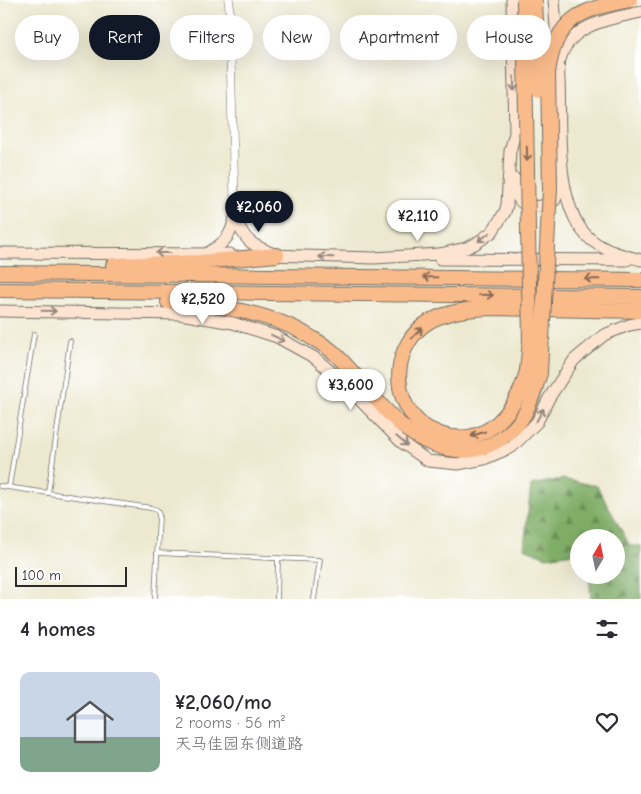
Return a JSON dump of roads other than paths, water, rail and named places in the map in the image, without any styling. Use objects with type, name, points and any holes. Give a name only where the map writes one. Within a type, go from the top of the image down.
[{"type":"highway","points":[[524,0],[530,340],[533,372],[508,412],[490,428],[478,435],[466,437],[455,437],[429,429],[419,422],[407,407],[400,391],[401,358],[412,337],[429,322],[445,315],[472,309],[490,308],[641,311]]},
{"type":"highway","points":[[535,0],[540,110],[542,340]]},
{"type":"highway","points":[[0,290],[90,292],[191,302],[242,312],[284,324],[305,334],[331,351],[389,415],[416,437],[436,447],[460,451],[481,449],[499,440],[518,424],[529,407],[533,372],[542,340],[550,189],[548,73],[550,56],[558,37],[577,16],[597,6],[630,0]]},
{"type":"highway","points":[[0,268],[277,255]]},
{"type":"highway","points":[[0,273],[641,280]]},
{"type":"highway","points":[[122,295],[641,297]]},
{"type":"main road","points":[[512,0],[516,193],[523,204],[533,206],[551,203],[555,200],[563,180]]},
{"type":"main road","points":[[554,0],[559,67],[563,180],[574,217],[590,239],[611,251],[641,260]]},
{"type":"main road","points":[[559,67],[562,54],[568,42],[572,36],[587,25],[641,12]]},
{"type":"main road","points":[[374,258],[439,254],[466,248],[488,236],[500,222],[507,205],[510,151],[515,133]]},
{"type":"main road","points":[[235,218],[240,230],[252,245],[277,255],[374,258],[641,260]]},
{"type":"main road","points":[[0,253],[122,253],[203,258],[228,237],[235,218]]},
{"type":"main road","points":[[0,311],[180,314],[233,323],[277,337],[315,358],[337,377],[402,442],[428,461],[458,464],[484,459],[512,446],[537,422],[574,360],[604,335],[629,325],[641,323]]},
{"type":"main road","points":[[163,314],[242,312]]},
{"type":"street","points":[[229,0],[235,218]]},
{"type":"lane","points":[[596,14],[607,0]]},
{"type":"lane","points":[[9,487],[34,334]]},
{"type":"lane","points":[[48,493],[70,341]]},
{"type":"lane","points":[[0,486],[157,510],[159,515],[155,599]]},
{"type":"lane","points":[[157,553],[320,560],[314,599]]},
{"type":"lane","points":[[277,599],[278,558]]}]
